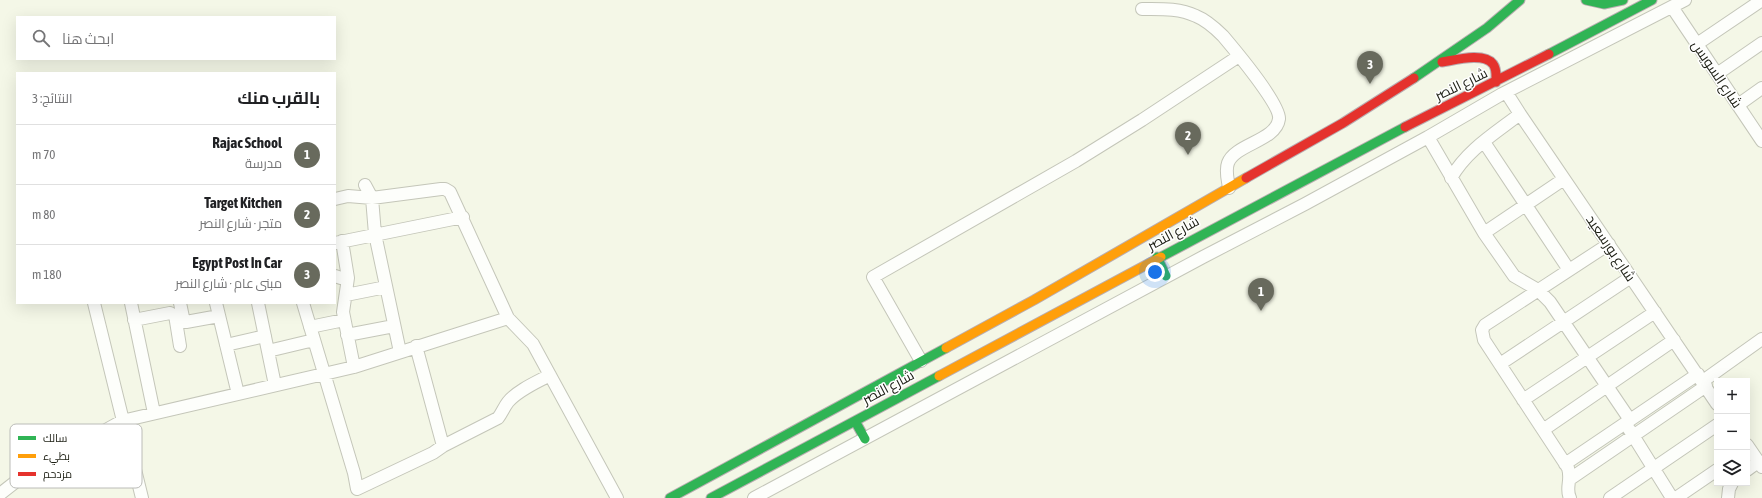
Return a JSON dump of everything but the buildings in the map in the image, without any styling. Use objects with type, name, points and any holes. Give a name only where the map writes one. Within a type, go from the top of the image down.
[{"type":"main road","name":"شارع النصر","points":[[670,498],[1028,303],[1343,123],[1439,62],[1487,28],[1520,0]]},
{"type":"main road","points":[[1586,0],[1595,4],[1604,5],[1613,4],[1624,0]]},
{"type":"main road","name":"شارع النصر","points":[[711,498],[1157,257],[1362,149],[1496,82],[1652,0]]},
{"type":"main road","points":[[1439,62],[1481,57],[1493,64],[1496,73],[1496,82]]},
{"type":"main road","points":[[1157,257],[1166,276]]},
{"type":"main road","points":[[855,421],[864,439]]},
{"type":"street","points":[[754,498],[1166,276],[1304,204],[1428,137],[1506,92],[1685,0]]},
{"type":"street","points":[[1697,44],[1762,0]]},
{"type":"street","name":"شارع السويس","points":[[1672,7],[1761,138]]},
{"type":"street","points":[[1142,9],[1172,9],[1197,16],[1222,35],[1271,98],[1278,111],[1279,119],[1275,130],[1230,159],[1226,170],[1228,188]]},
{"type":"street","points":[[1717,74],[1762,43]]},
{"type":"street","points":[[920,361],[873,277],[1076,161],[1142,120],[1239,56]]},
{"type":"street","points":[[1738,105],[1762,88]]},
{"type":"street","name":"شارع بورسعيد","points":[[1506,92],[1714,399]]},
{"type":"street","points":[[1451,178],[1464,158],[1520,114]]},
{"type":"street","points":[[1428,137],[1484,233],[1514,276],[1538,290],[1550,302],[1606,386],[1628,422],[1633,436],[1672,498]]},
{"type":"street","points":[[1484,142],[1569,270]]},
{"type":"street","points":[[1484,233],[1564,179]]},
{"type":"street","points":[[365,185],[372,198],[375,234],[400,352]]},
{"type":"street","points":[[336,199],[348,196],[372,198],[445,189],[452,194],[508,318],[533,344],[617,498]]},
{"type":"street","points":[[354,367],[344,320],[344,303],[348,278],[338,242],[463,217]]},
{"type":"street","points":[[1570,498],[1567,489],[1570,479],[1568,468],[1484,340],[1482,330],[1485,325],[1609,244]]},
{"type":"street","points":[[336,276],[348,278]]},
{"type":"street","points":[[1500,364],[1631,277]]},
{"type":"street","points":[[346,295],[386,287]]},
{"type":"street","points":[[94,304],[123,424]]},
{"type":"street","points":[[131,304],[154,413]]},
{"type":"street","points":[[180,304],[180,346]]},
{"type":"street","points":[[216,304],[238,394]]},
{"type":"street","points":[[258,304],[275,385]]},
{"type":"street","points":[[303,304],[354,473],[357,489],[433,453],[443,446],[498,418],[503,412],[508,401],[521,391],[550,375]]},
{"type":"street","points":[[1523,400],[1655,312]]},
{"type":"street","points":[[134,320],[165,313],[179,318],[219,316]]},
{"type":"street","points":[[117,424],[122,421],[154,413],[354,367],[416,346],[508,318]]},
{"type":"street","points":[[310,327],[344,320]]},
{"type":"street","points":[[347,335],[394,326]]},
{"type":"street","points":[[226,345],[265,336]]},
{"type":"street","points":[[1570,479],[1633,436],[1702,380],[1762,339]]},
{"type":"street","points":[[268,351],[314,340]]},
{"type":"street","points":[[1543,430],[1674,340]]},
{"type":"street","points":[[416,346],[443,446]]},
{"type":"street","points":[[1565,464],[1628,422],[1702,380]]},
{"type":"street","points":[[1610,498],[1714,427]]},
{"type":"street","points":[[1750,450],[1760,464],[1750,469]]},
{"type":"street","points":[[1676,498],[1714,472]]},
{"type":"street","points":[[0,494],[10,486]]},
{"type":"street","points":[[1728,498],[1728,489],[1730,486]]},
{"type":"street","points":[[139,488],[142,498]]},
{"type":"traffic: fast","points":[[1414,78],[1487,28],[1520,0]]},
{"type":"traffic: fast","points":[[1586,0],[1604,4],[1623,0]]},
{"type":"traffic: fast","points":[[1549,54],[1652,0]]},
{"type":"traffic: fast","points":[[1161,257],[1405,127]]},
{"type":"traffic: fast","points":[[1157,257],[1166,276]]},
{"type":"traffic: fast","points":[[670,498],[946,348]]},
{"type":"traffic: fast","points":[[711,498],[939,376]]},
{"type":"traffic: fast","points":[[855,421],[865,439]]},
{"type":"traffic: slow","points":[[946,348],[1034,300],[1246,178]]},
{"type":"traffic: slow","points":[[939,376],[1161,257]]},
{"type":"traffic: jam","points":[[1405,127],[1549,54]]},
{"type":"traffic: jam","points":[[1442,62],[1469,58],[1483,58],[1489,60],[1495,68],[1496,82]]},
{"type":"traffic: jam","points":[[1246,178],[1343,123],[1414,78]]},
{"type":"place","name":"Egypt Post In Car","points":[[1370,84]]},
{"type":"place","name":"Target Kitchen","points":[[1188,155]]},
{"type":"place","name":"Rajac School","points":[[1261,311]]}]
